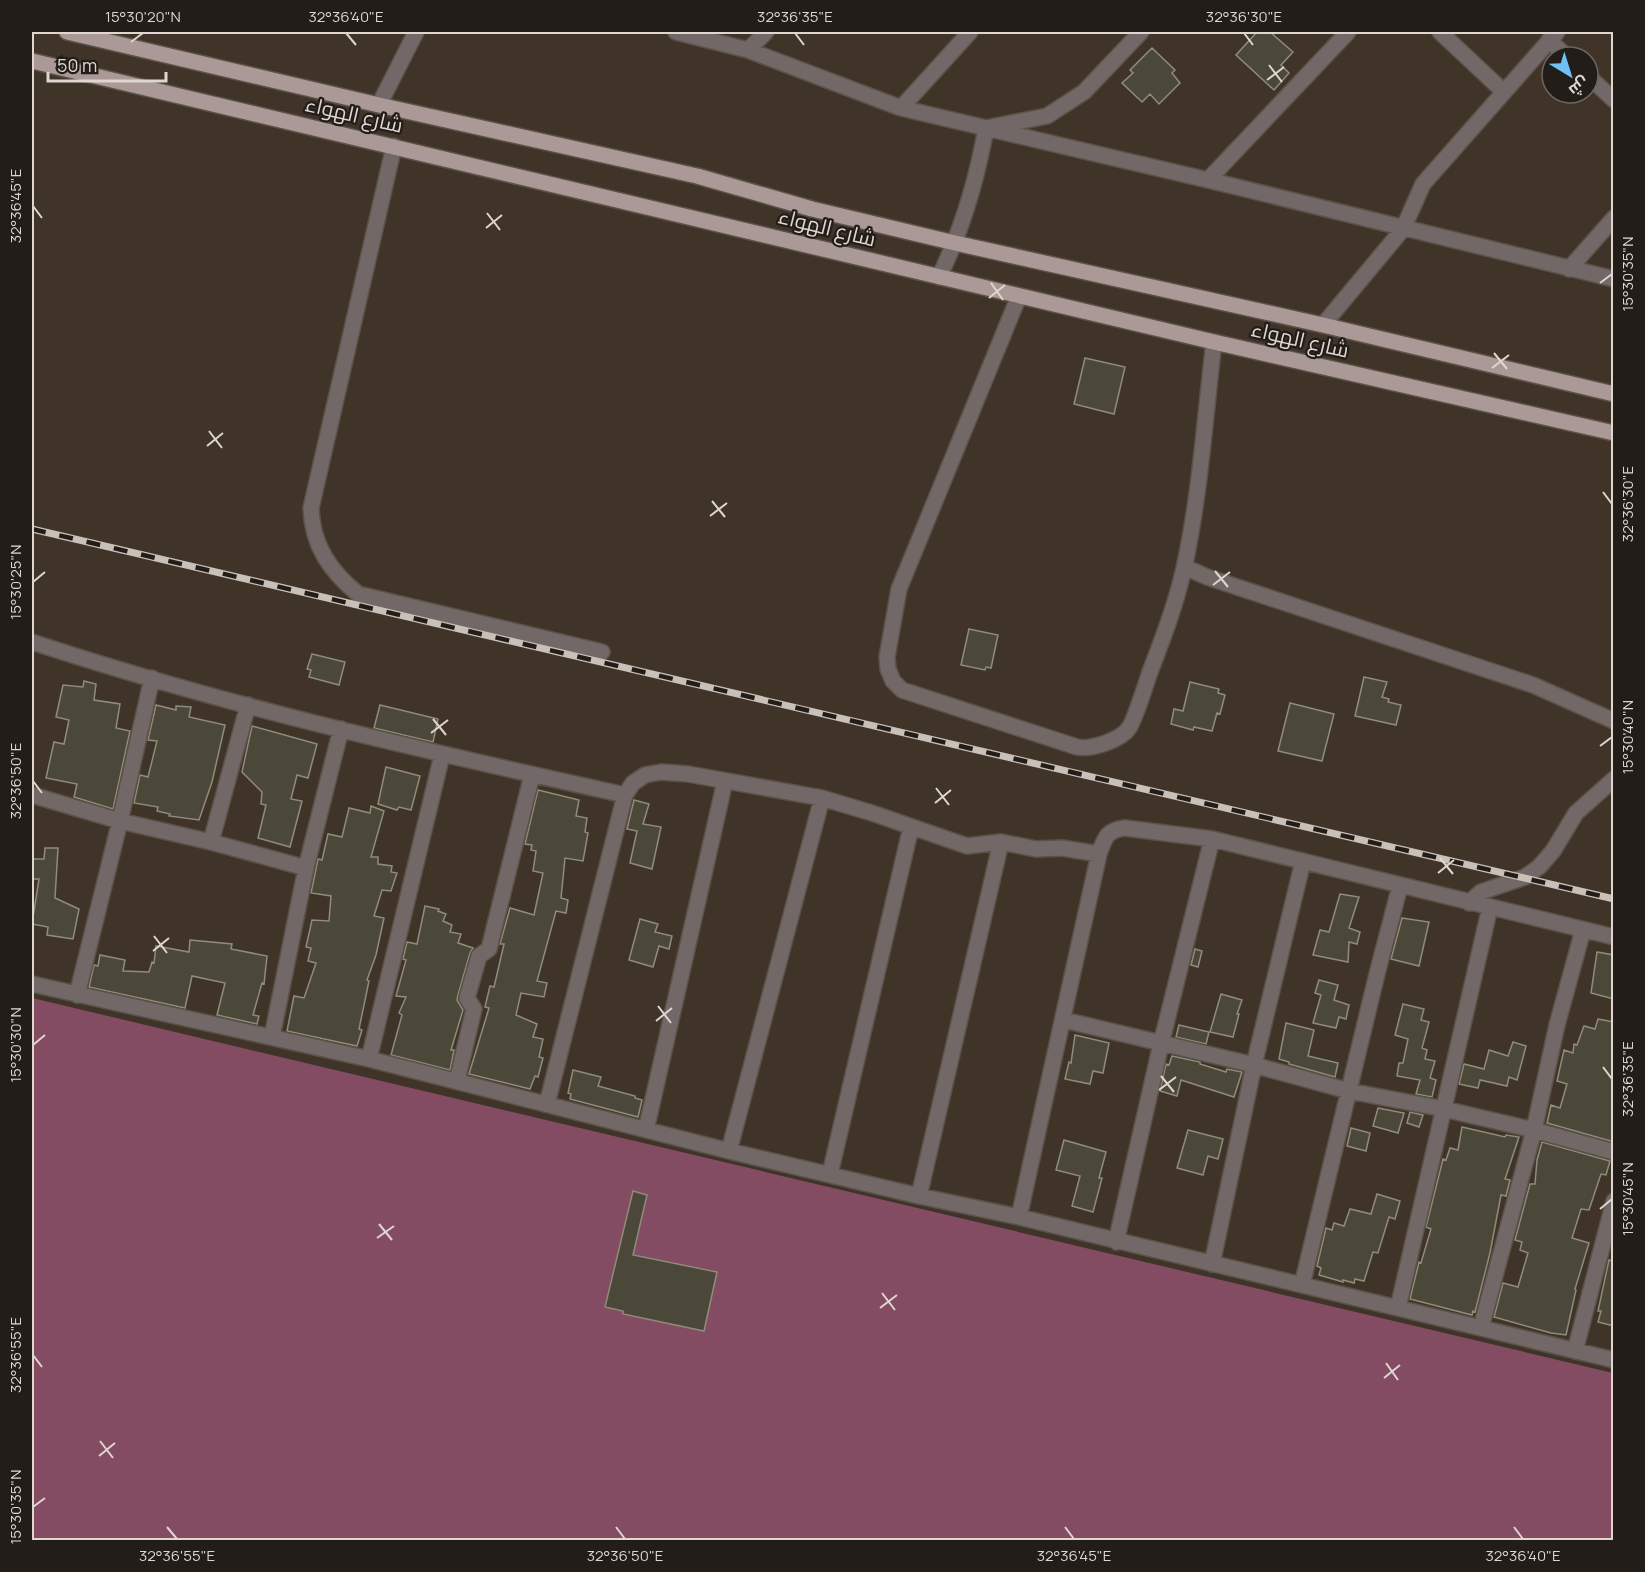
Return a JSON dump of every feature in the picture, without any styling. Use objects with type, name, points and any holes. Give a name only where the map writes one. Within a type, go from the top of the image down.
[{"type":"main road","name":"شارع الهواء","points":[[67,32],[697,176],[812,209],[1614,394]]},
{"type":"main road","name":"شارع الهواء","points":[[32,61],[1214,342],[1614,433]]},
{"type":"street","points":[[379,105],[416,32]]},
{"type":"street","points":[[676,32],[748,51],[901,108],[1614,279]]},
{"type":"street","points":[[748,51],[766,32]]},
{"type":"street","points":[[901,108],[970,32]]},
{"type":"street","points":[[986,128],[1047,116],[1084,92],[1141,32]]},
{"type":"street","points":[[1208,180],[1348,32]]},
{"type":"street","points":[[1440,32],[1504,92]]},
{"type":"street","points":[[1323,326],[1403,229],[1423,184],[1553,36]]},
{"type":"street","points":[[1600,87],[1614,100]]},
{"type":"street","points":[[939,277],[956,243],[980,159],[986,128]]},
{"type":"street","points":[[394,146],[311,508],[311,521],[316,540],[334,573],[358,594],[602,652]]},
{"type":"street","points":[[1569,268],[1614,218]]},
{"type":"street","points":[[1019,296],[899,589],[887,657],[888,669],[893,681],[902,690],[1077,747],[1094,748],[1101,743],[1111,742],[1129,728],[1173,613],[1185,567],[1197,488],[1214,342]]},
{"type":"street","points":[[1185,567],[1207,577],[1533,685],[1614,721]]},
{"type":"street","points":[[32,642],[152,678],[340,729],[442,755],[625,795]]},
{"type":"street","points":[[77,995],[152,678]]},
{"type":"street","points":[[211,842],[248,705]]},
{"type":"street","points":[[272,1037],[306,868],[340,729]]},
{"type":"street","points":[[369,1059],[442,755]]},
{"type":"street","points":[[547,1104],[625,795],[633,783],[645,775],[661,772],[688,774],[822,798],[967,846],[1001,842],[1036,849],[1062,848],[1100,854]]},
{"type":"street","points":[[457,1081],[474,1009],[467,998],[479,956],[489,949],[532,774]]},
{"type":"street","points":[[1469,903],[1481,892],[1525,877],[1539,867],[1576,813],[1614,779]]},
{"type":"street","points":[[646,1130],[725,781]]},
{"type":"street","points":[[32,795],[306,868]]},
{"type":"street","points":[[729,1151],[822,798]]},
{"type":"street","points":[[830,1174],[911,827]]},
{"type":"street","points":[[1019,1217],[1100,854],[1105,838],[1113,830],[1212,839],[1614,937]]},
{"type":"street","points":[[1116,1242],[1161,1044],[1212,839]]},
{"type":"street","points":[[919,1196],[1001,842]]},
{"type":"street","points":[[1212,1264],[1254,1065],[1303,861]]},
{"type":"street","points":[[1302,1285],[1400,886]]},
{"type":"street","points":[[1398,1308],[1490,908]]},
{"type":"street","points":[[1481,1328],[1534,1130],[1557,1025],[1583,930]]},
{"type":"street","points":[[32,984],[369,1059],[729,1151],[1019,1217],[1614,1360]]},
{"type":"street","points":[[1064,1020],[1254,1065],[1349,1091],[1444,1109],[1534,1130],[1614,1152]]},
{"type":"street","points":[[1575,1351],[1614,1201]]},
{"type":"shaded area","points":[[32,998],[1613,1373],[1613,1540],[32,1540]]},
{"type":"building","points":[[1257,32],[1270,32],[1293,52],[1281,65],[1289,73],[1274,90],[1236,55]]},
{"type":"building","points":[[1152,48],[1175,70],[1172,73],[1180,83],[1159,104],[1150,94],[1142,102],[1122,83],[1133,73],[1130,70]]},
{"type":"building","points":[[1085,358],[1125,367],[1114,414],[1074,404]]},
{"type":"building","points":[[969,629],[998,635],[991,668],[986,667],[985,670],[961,665]]},
{"type":"building","points":[[312,654],[345,662],[339,685],[309,677],[311,670],[307,669]]},
{"type":"building","points":[[1364,677],[1387,682],[1382,697],[1389,699],[1388,702],[1401,705],[1396,725],[1355,716]]},
{"type":"building","points":[[84,681],[96,684],[94,700],[120,704],[116,728],[130,731],[113,809],[74,797],[77,784],[46,778],[54,742],[64,744],[69,720],[56,717],[63,685],[83,687]]},
{"type":"building","points":[[1190,682],[1219,689],[1218,693],[1225,695],[1212,731],[1194,727],[1193,730],[1171,724],[1174,709],[1183,711]]},
{"type":"building","points":[[1290,703],[1334,714],[1322,761],[1278,751]]},
{"type":"building","points":[[156,705],[176,710],[176,706],[191,707],[189,717],[225,725],[212,782],[199,820],[169,816],[170,814],[157,811],[158,807],[134,803],[140,775],[148,777],[157,741],[148,740]]},
{"type":"building","points":[[380,705],[438,719],[433,742],[374,728]]},
{"type":"building","points":[[252,726],[317,744],[308,778],[297,775],[291,799],[302,801],[290,847],[258,838],[266,805],[261,804],[262,792],[242,772]]},
{"type":"building","points":[[386,767],[420,776],[411,810],[399,807],[397,810],[378,804]]},
{"type":"building","points":[[538,790],[579,800],[576,816],[587,818],[585,832],[588,833],[583,861],[565,858],[561,898],[568,900],[566,913],[556,911],[537,981],[547,983],[544,997],[521,993],[516,1015],[537,1024],[533,1037],[543,1039],[539,1057],[543,1058],[538,1077],[535,1076],[530,1089],[469,1074],[489,1008],[485,1007],[490,986],[494,987],[504,944],[500,944],[510,908],[534,915],[543,873],[533,871],[536,851],[531,850],[532,845],[525,844]]},
{"type":"building","points":[[634,800],[649,804],[643,824],[661,827],[652,869],[630,863],[637,831],[627,829]]},
{"type":"building","points":[[371,806],[384,811],[371,857],[378,857],[378,864],[392,866],[391,872],[397,873],[391,891],[382,890],[374,916],[384,918],[376,955],[367,980],[369,981],[359,1029],[362,1030],[357,1046],[287,1031],[294,996],[304,998],[316,963],[308,961],[311,948],[306,947],[312,920],[329,921],[331,896],[311,893],[318,859],[322,860],[328,834],[342,837],[349,808],[370,813]]},
{"type":"building","points":[[45,848],[58,848],[55,898],[79,909],[73,939],[47,935],[48,927],[32,924],[39,879],[32,879],[32,859],[44,859]]},
{"type":"building","points":[[1340,894],[1359,897],[1349,928],[1360,932],[1357,944],[1349,942],[1348,962],[1313,955],[1320,930],[1329,932]]},
{"type":"building","points":[[425,906],[439,909],[438,911],[446,914],[443,921],[452,925],[450,932],[461,934],[458,943],[473,948],[457,1000],[463,1010],[451,1050],[454,1050],[450,1070],[391,1055],[402,1015],[399,1013],[406,997],[396,996],[406,960],[403,959],[407,942],[417,944]]},
{"type":"building","points":[[1402,918],[1429,922],[1419,966],[1391,959]]},
{"type":"building","points":[[640,919],[658,924],[655,932],[672,936],[669,949],[659,946],[653,967],[629,960]]},
{"type":"building","points":[[190,940],[232,944],[231,949],[267,956],[264,984],[262,983],[253,1015],[259,1016],[257,1024],[217,1015],[225,983],[192,976],[185,1008],[89,987],[94,965],[98,966],[100,955],[125,960],[123,971],[149,972],[152,962],[154,963],[156,946],[189,952]]},
{"type":"building","points":[[1195,949],[1202,951],[1198,967],[1191,965]]},
{"type":"building","points":[[1597,952],[1614,955],[1614,999],[1591,993]]},
{"type":"building","points":[[1319,980],[1338,985],[1334,1000],[1349,1005],[1346,1019],[1339,1017],[1336,1028],[1313,1023],[1321,995],[1315,993]]},
{"type":"building","points":[[1221,994],[1242,1000],[1233,1037],[1210,1032]]},
{"type":"building","points":[[1403,1004],[1424,1009],[1421,1020],[1429,1022],[1422,1048],[1427,1050],[1425,1059],[1435,1061],[1430,1078],[1436,1080],[1432,1097],[1416,1094],[1420,1080],[1397,1076],[1399,1063],[1403,1063],[1408,1039],[1395,1035]]},
{"type":"building","points":[[1598,1019],[1614,1022],[1614,1142],[1547,1123],[1551,1105],[1560,1108],[1567,1084],[1557,1081],[1564,1050],[1573,1053],[1574,1044],[1577,1045],[1584,1026],[1595,1029]]},
{"type":"building","points":[[1286,1023],[1314,1030],[1308,1056],[1338,1063],[1335,1077],[1279,1059]]},
{"type":"building","points":[[1179,1025],[1209,1032],[1206,1044],[1176,1037]]},
{"type":"building","points":[[1075,1035],[1109,1043],[1103,1073],[1093,1071],[1090,1084],[1065,1079],[1069,1062],[1071,1063]]},
{"type":"building","points":[[1513,1042],[1526,1046],[1517,1080],[1509,1077],[1507,1086],[1480,1080],[1478,1088],[1459,1084],[1464,1064],[1484,1069],[1489,1050],[1508,1056]]},
{"type":"building","points":[[1172,1056],[1200,1062],[1200,1064],[1226,1072],[1227,1069],[1242,1072],[1234,1097],[1181,1080],[1177,1096],[1160,1091],[1166,1064],[1169,1065]]},
{"type":"building","points":[[573,1070],[601,1077],[598,1086],[642,1100],[638,1117],[570,1099],[571,1094],[568,1093]]},
{"type":"building","points":[[1378,1108],[1404,1113],[1398,1133],[1373,1126]]},
{"type":"building","points":[[1410,1112],[1423,1115],[1419,1127],[1407,1123]]},
{"type":"building","points":[[1462,1127],[1505,1137],[1506,1135],[1519,1137],[1505,1179],[1510,1180],[1506,1196],[1501,1195],[1490,1253],[1475,1312],[1473,1311],[1472,1315],[1410,1299],[1419,1262],[1421,1263],[1431,1229],[1426,1227],[1443,1159],[1446,1160],[1450,1148],[1458,1150]]},
{"type":"building","points":[[1351,1128],[1370,1133],[1366,1151],[1347,1146]]},
{"type":"building","points":[[1188,1130],[1223,1139],[1218,1159],[1208,1156],[1203,1175],[1177,1168]]},
{"type":"building","points":[[1064,1140],[1106,1152],[1093,1212],[1072,1206],[1080,1176],[1056,1170]]},
{"type":"building","points":[[1542,1142],[1610,1161],[1606,1175],[1601,1174],[1589,1210],[1581,1209],[1572,1238],[1589,1243],[1575,1289],[1566,1335],[1494,1317],[1503,1283],[1518,1287],[1528,1253],[1520,1250],[1522,1242],[1515,1240],[1530,1184],[1535,1184],[1537,1160]]},
{"type":"building","points":[[633,1191],[647,1195],[633,1255],[717,1272],[704,1331],[623,1314],[623,1311],[605,1307]]},
{"type":"building","points":[[1377,1194],[1400,1201],[1395,1219],[1389,1217],[1378,1253],[1373,1252],[1364,1281],[1355,1279],[1354,1283],[1343,1280],[1343,1282],[1319,1275],[1321,1268],[1317,1266],[1326,1228],[1332,1230],[1334,1223],[1344,1226],[1350,1209],[1371,1214]]},
{"type":"building","points":[[1609,1260],[1614,1261],[1614,1326],[1598,1322],[1601,1311],[1598,1311]]},
{"type":"railway","points":[[32,529],[1614,899]]}]
